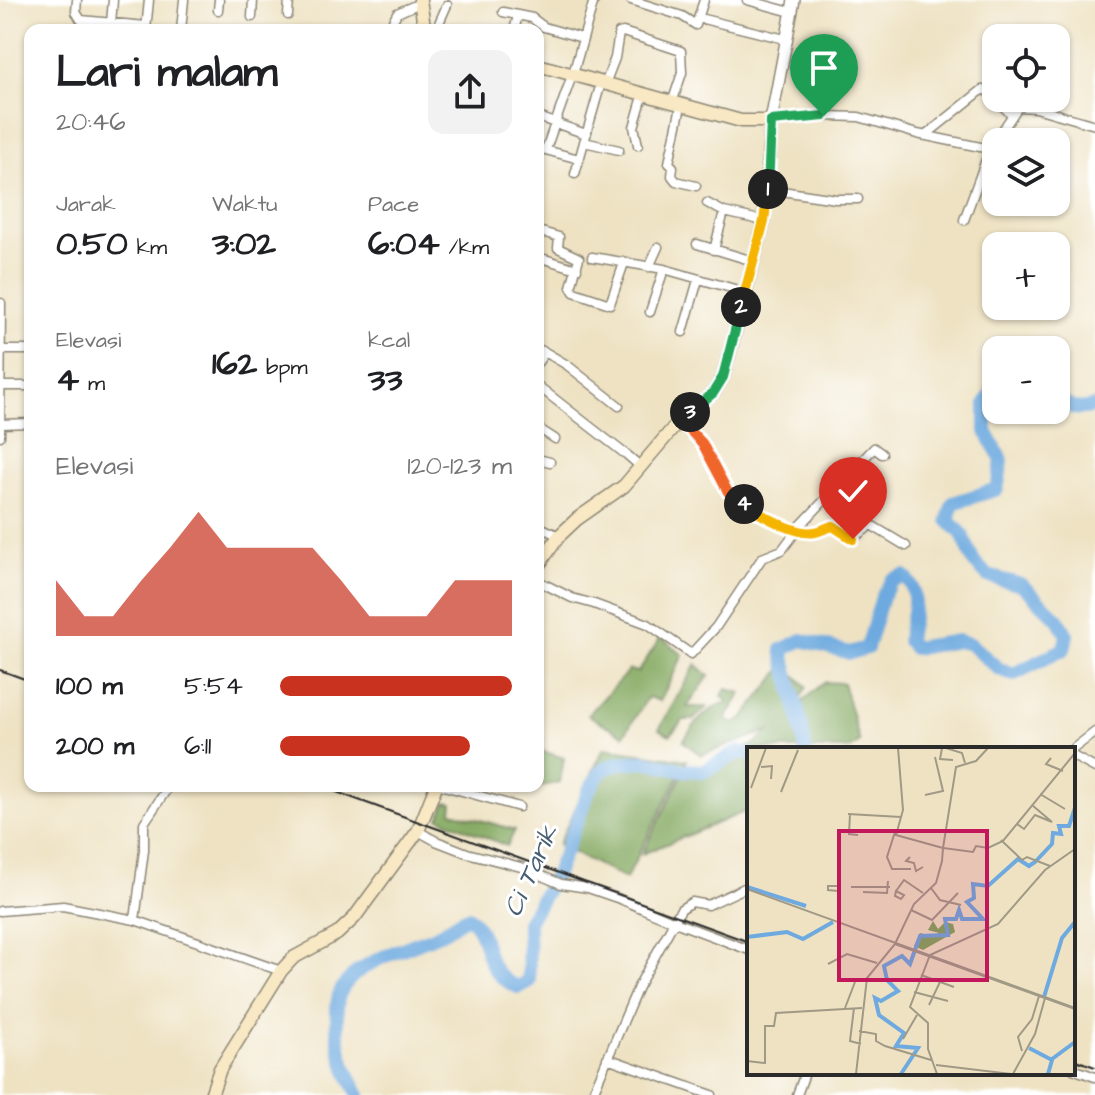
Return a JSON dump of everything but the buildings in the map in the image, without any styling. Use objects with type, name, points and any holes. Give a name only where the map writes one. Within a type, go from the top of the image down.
[{"type":"main road","points":[[420,2],[427,24]]},
{"type":"main road","points":[[544,67],[741,121],[774,121],[764,221],[723,377],[713,393],[680,420],[624,486],[577,519],[559,536],[544,557]]},
{"type":"main road","points":[[211,1095],[220,1069],[281,971],[293,958],[345,927],[418,831],[434,792]]},
{"type":"street","points":[[77,0],[76,12],[81,20],[118,24]]},
{"type":"street","points":[[111,23],[113,0]]},
{"type":"street","points":[[146,24],[149,0]]},
{"type":"street","points":[[182,24],[184,0]]},
{"type":"street","points":[[218,10],[219,0]]},
{"type":"street","points":[[252,17],[253,0]]},
{"type":"street","points":[[288,15],[289,0]]},
{"type":"street","points":[[544,145],[556,124],[594,0]]},
{"type":"street","points":[[631,0],[682,16],[696,25],[704,0]]},
{"type":"street","points":[[747,0],[793,6],[785,39],[774,121],[845,116],[982,147]]},
{"type":"street","points":[[391,24],[397,13],[420,2]]},
{"type":"street","points":[[433,24],[447,5]]},
{"type":"street","points":[[503,12],[538,20],[541,24]]},
{"type":"street","points":[[516,24],[518,16]]},
{"type":"street","points":[[699,18],[785,39]]},
{"type":"street","points":[[544,27],[582,38]]},
{"type":"street","points":[[575,174],[603,84],[615,58],[619,33],[623,32],[681,51],[682,73],[669,163],[676,181],[696,186]]},
{"type":"street","points":[[926,135],[982,90],[986,90],[1012,115]]},
{"type":"street","points":[[638,145],[634,127],[643,96]]},
{"type":"street","points":[[1006,128],[1018,107],[1065,115],[1091,125],[1094,113]]},
{"type":"street","points":[[544,119],[619,150]]},
{"type":"street","points":[[544,149],[579,159]]},
{"type":"street","points":[[964,220],[982,171]]},
{"type":"street","points":[[768,189],[836,199],[858,199]]},
{"type":"street","points":[[707,203],[724,212],[764,221]]},
{"type":"street","points":[[714,250],[724,212]]},
{"type":"street","points":[[544,233],[559,237],[558,248],[579,258],[572,290],[610,304],[624,263]]},
{"type":"street","points":[[697,244],[753,261]]},
{"type":"street","points":[[649,267],[658,247]]},
{"type":"street","points":[[564,266],[569,253]]},
{"type":"street","points":[[592,257],[664,269],[745,292]]},
{"type":"street","points":[[544,259],[577,269]]},
{"type":"street","points":[[650,312],[664,269]]},
{"type":"street","points":[[683,332],[698,280]]},
{"type":"street","points":[[0,436],[1,303]]},
{"type":"street","points":[[2,350],[24,350]]},
{"type":"street","points":[[544,351],[567,365],[619,406]]},
{"type":"street","points":[[1,386],[24,386]]},
{"type":"street","points":[[544,391],[641,467]]},
{"type":"street","points":[[680,420],[702,443],[730,495],[768,517],[811,533],[833,526],[853,539],[871,525],[906,546]]},
{"type":"street","points":[[1,424],[24,423]]},
{"type":"street","points":[[544,432],[555,439]]},
{"type":"street","points":[[544,584],[572,598],[648,624],[691,654],[716,627],[762,558],[782,550],[797,529],[874,448],[882,454]]},
{"type":"street","points":[[544,460],[550,462]]},
{"type":"street","points":[[544,529],[559,536]]},
{"type":"street","points":[[1075,747],[1095,732]]},
{"type":"street","points":[[1075,757],[1095,768]]},
{"type":"street","points":[[135,920],[144,850],[144,823],[165,792]]},
{"type":"street","points":[[465,792],[519,807]]},
{"type":"street","points":[[418,831],[451,847],[561,884],[588,888],[620,899],[747,949]]},
{"type":"street","points":[[592,1095],[638,987],[672,921],[688,903],[708,905],[747,887]]},
{"type":"street","points":[[0,911],[63,906],[135,920],[281,971]]},
{"type":"street","points":[[607,1058],[712,1095]]},
{"type":"street","points":[[1075,1070],[1095,1077]]},
{"type":"street","points":[[797,1095],[804,1075]]},
{"type":"green space","points":[[661,637],[683,655],[660,701],[648,697],[624,735],[588,715],[629,670],[638,672]]},
{"type":"green space","points":[[696,664],[709,676],[687,707],[707,707],[693,720],[683,720],[670,735],[659,729]]},
{"type":"green space","points":[[785,665],[807,687],[792,711],[824,682],[843,683],[860,742],[853,747],[748,747],[771,730],[701,755],[683,741],[702,717],[728,702],[722,696],[726,689],[742,693],[726,719],[734,724],[742,719]]},
{"type":"green space","points":[[604,748],[687,760],[626,879],[558,845]]},
{"type":"green space","points":[[747,748],[747,811],[642,854],[682,775]]},
{"type":"green space","points":[[544,752],[564,758],[560,782],[544,786]]},
{"type":"green space","points":[[446,802],[453,803],[452,812],[515,830],[507,846],[439,818]]},
{"type":"waterway","name":"Ci Tarik","points":[[1070,406],[1095,406]]},
{"type":"waterway","name":"Ci Tarik","points":[[805,747],[782,650],[802,640],[850,653],[867,648],[882,597],[892,580],[904,576],[913,590],[914,606],[908,641],[914,648],[958,641],[970,644],[999,669],[1014,674],[1064,649],[1067,635],[1058,619],[1022,585],[988,576],[974,562],[962,534],[948,520],[953,503],[997,489],[1002,461],[986,431],[986,424]]},
{"type":"waterway","name":"Ci Tarik","points":[[359,1095],[344,1062],[337,1026],[339,995],[356,973],[468,917],[481,933],[496,972],[518,987],[529,981],[528,922],[556,874],[589,790],[602,770],[618,763],[645,761],[683,770],[704,771],[739,752],[747,754]]},
{"type":"railway","points":[[0,670],[24,679]]},
{"type":"railway","points":[[336,792],[747,941]]},
{"type":"railway","points":[[1075,1060],[1095,1067]]},
{"type":"route","points":[[824,116],[771,121],[764,221],[727,365],[713,393],[680,420],[702,443],[728,492],[735,498],[782,525],[811,533],[833,526],[853,539]]}]
